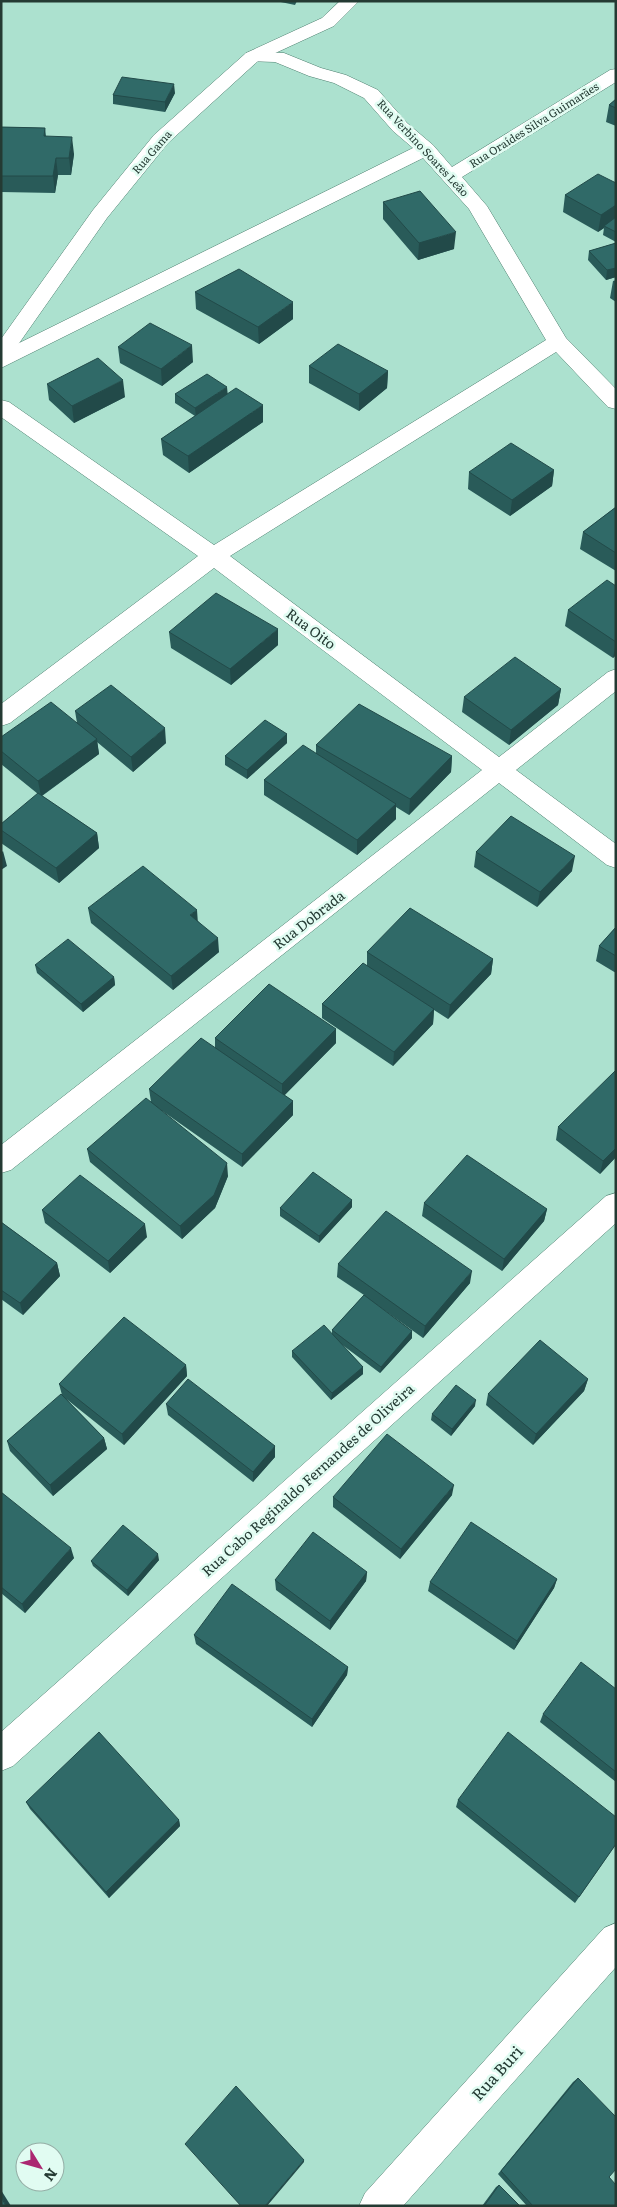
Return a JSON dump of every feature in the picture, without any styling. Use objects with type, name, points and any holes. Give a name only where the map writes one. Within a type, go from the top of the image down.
[{"type":"street","name":"Rua Gama","points":[[1,354],[100,214],[161,139],[252,57],[328,22],[350,1]]},
{"type":"street","name":"Rua Verbino Soares Leão","points":[[252,57],[278,58],[340,79],[371,94],[400,127],[426,149],[477,206],[558,342],[616,402]]},
{"type":"street","name":"Rua Oraídes Silva Guimarães","points":[[451,176],[616,74]]},
{"type":"street","points":[[1,361],[426,149]]},
{"type":"street","points":[[1,717],[214,556],[558,342]]},
{"type":"street","points":[[595,382],[616,368]]},
{"type":"street","name":"Rua Oito","points":[[1,407],[214,556],[616,858]]},
{"type":"street","name":"Rua Dobrada","points":[[1,1161],[616,678]]},
{"type":"street","name":"Rua Cabo Reginaldo Fernandes de Oliveira","points":[[1,1754],[616,1205]]},
{"type":"street","name":"Rua Buri","points":[[378,2206],[616,1940]]},
{"type":"building","points":[[122,77],[174,84],[165,102],[113,95]]},
{"type":"building","points":[[616,99],[616,108],[609,105]]},
{"type":"building","points":[[1,127],[45,128],[44,136],[72,137],[69,158],[56,158],[53,176],[1,176]]},
{"type":"building","points":[[598,174],[616,183],[616,205],[601,215],[565,195]]},
{"type":"building","points":[[420,191],[456,232],[419,243],[383,202]]},
{"type":"building","points":[[616,217],[616,232],[604,226]]},
{"type":"building","points":[[616,243],[616,268],[607,270],[589,251]]},
{"type":"building","points":[[239,269],[293,302],[258,327],[195,292]]},
{"type":"building","points":[[150,323],[192,345],[161,369],[118,347]]},
{"type":"building","points":[[338,344],[388,371],[359,394],[309,366]]},
{"type":"building","points":[[98,358],[123,380],[72,406],[47,384]]},
{"type":"building","points":[[207,374],[227,387],[195,408],[175,394]]},
{"type":"building","points":[[236,388],[263,405],[188,456],[161,439]]},
{"type":"building","points":[[511,443],[554,470],[512,500],[469,472]]},
{"type":"building","points":[[616,507],[616,553],[583,532]]},
{"type":"building","points":[[607,580],[616,586],[616,642],[568,610]]},
{"type":"building","points":[[216,593],[278,629],[230,669],[169,632]]},
{"type":"building","points":[[515,657],[561,689],[511,730],[464,697]]},
{"type":"building","points":[[111,685],[165,728],[131,757],[75,711]]},
{"type":"building","points":[[51,702],[97,739],[38,781],[1,751],[1,737]]},
{"type":"building","points":[[359,704],[452,756],[410,799],[316,745]]},
{"type":"building","points":[[265,720],[287,734],[247,770],[225,756]]},
{"type":"building","points":[[303,745],[396,804],[357,840],[264,780]]},
{"type":"building","points":[[38,793],[97,833],[56,868],[1,830],[1,824]]},
{"type":"building","points":[[511,816],[575,856],[540,892],[476,852]]},
{"type":"building","points":[[143,866],[197,910],[190,915],[218,938],[171,976],[88,908]]},
{"type":"building","points":[[410,908],[493,959],[450,1005],[367,952]]},
{"type":"building","points":[[616,927],[616,956],[599,946]]},
{"type":"building","points":[[68,939],[114,977],[81,1004],[35,965]]},
{"type":"building","points":[[363,963],[434,1009],[394,1052],[322,1004]]},
{"type":"building","points":[[269,984],[336,1029],[282,1084],[215,1038]]},
{"type":"building","points":[[201,1038],[293,1101],[242,1154],[149,1089]]},
{"type":"building","points":[[616,1070],[616,1148],[603,1161],[558,1127]]},
{"type":"building","points":[[146,1098],[227,1163],[214,1195],[180,1226],[87,1149]]},
{"type":"building","points":[[467,1155],[547,1209],[504,1259],[424,1203]]},
{"type":"building","points":[[313,1172],[352,1200],[319,1236],[280,1208]]},
{"type":"building","points":[[80,1175],[145,1224],[108,1261],[42,1210]]},
{"type":"building","points":[[386,1211],[472,1271],[425,1326],[338,1264]]},
{"type":"building","points":[[1,1222],[57,1263],[20,1303],[1,1290]]},
{"type":"building","points":[[364,1295],[412,1331],[381,1367],[332,1330]]},
{"type":"building","points":[[124,1317],[186,1365],[122,1434],[59,1384]]},
{"type":"building","points":[[324,1325],[363,1367],[332,1393],[292,1351]]},
{"type":"building","points":[[540,1340],[588,1379],[536,1434],[488,1394]]},
{"type":"building","points":[[188,1379],[275,1446],[253,1472],[166,1404]]},
{"type":"building","points":[[456,1385],[476,1400],[452,1429],[432,1414]]},
{"type":"building","points":[[61,1394],[104,1438],[50,1485],[7,1441]]},
{"type":"building","points":[[387,1434],[454,1485],[401,1549],[333,1497]]},
{"type":"building","points":[[1,1492],[71,1548],[22,1604],[1,1587]]},
{"type":"building","points":[[471,1522],[557,1579],[517,1641],[430,1582]]},
{"type":"building","points":[[123,1525],[158,1554],[127,1590],[91,1561]]},
{"type":"building","points":[[313,1532],[367,1572],[330,1621],[275,1580]]},
{"type":"building","points":[[232,1584],[348,1667],[312,1719],[194,1635]]},
{"type":"building","points":[[581,1662],[616,1689],[616,1772],[543,1714]]},
{"type":"building","points":[[99,1732],[179,1820],[106,1892],[26,1802]]},
{"type":"building","points":[[508,1732],[616,1817],[616,1844],[579,1897],[458,1800]]},
{"type":"building","points":[[578,2078],[616,2117],[616,2169],[609,2177],[616,2185],[616,2206],[533,2206],[501,2171]]},
{"type":"building","points":[[236,2086],[304,2160],[265,2206],[241,2206],[185,2144]]},
{"type":"building","points":[[499,2185],[520,2206],[484,2206]]},
{"type":"building","points":[[1,2197],[6,2206],[1,2206]]}]
